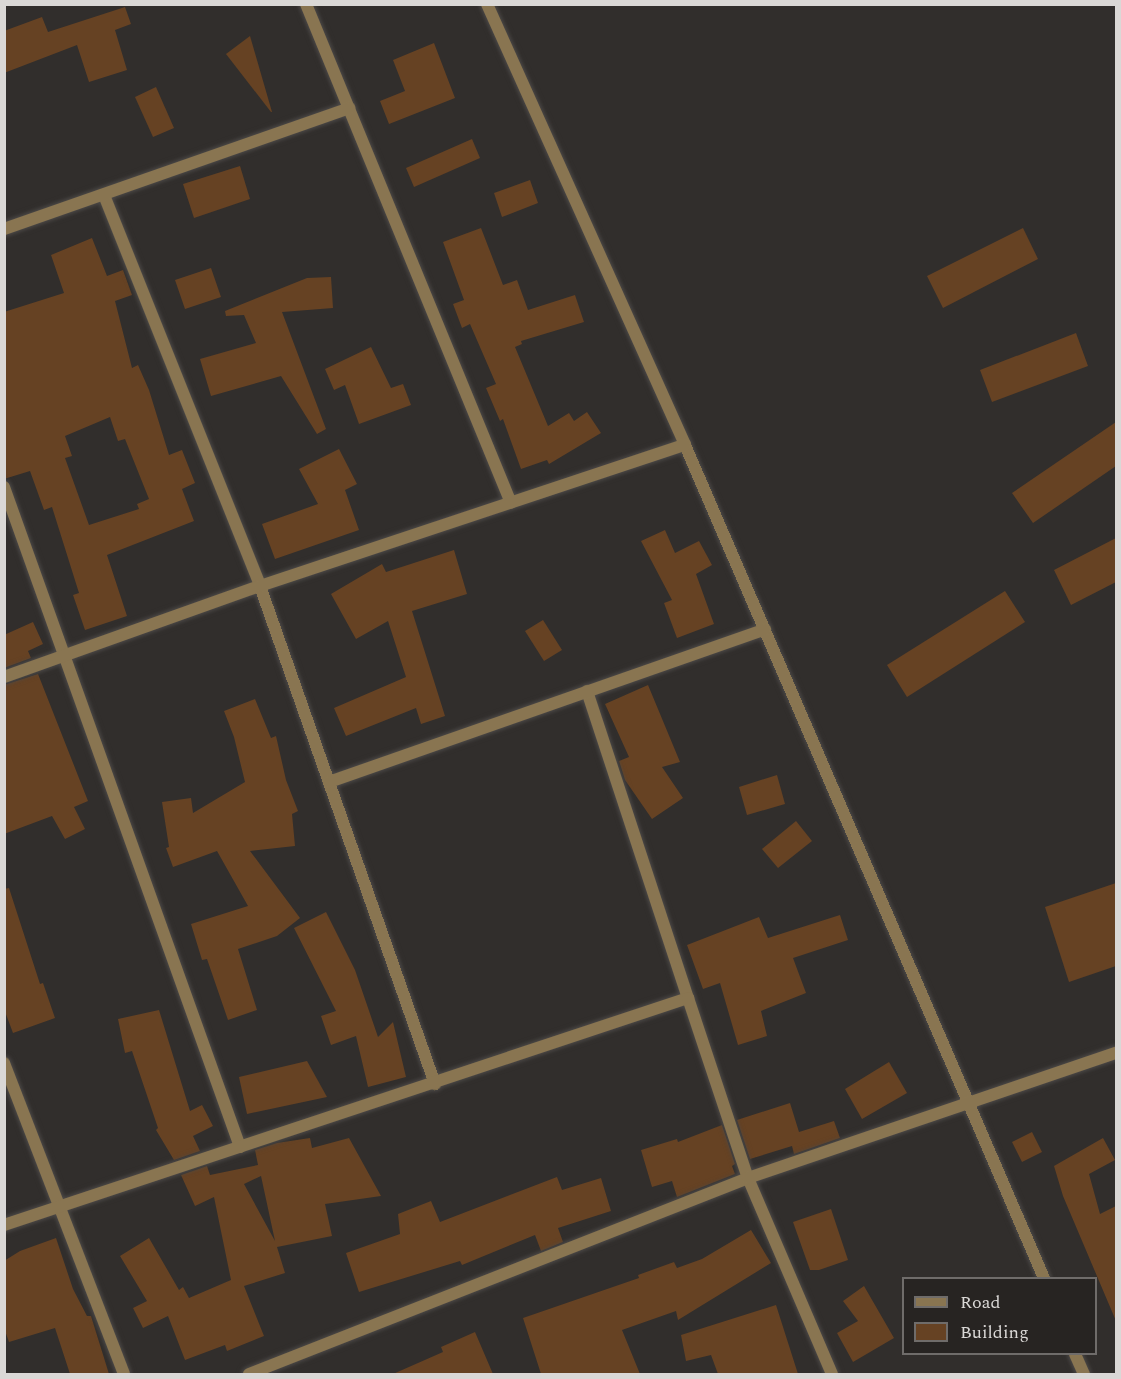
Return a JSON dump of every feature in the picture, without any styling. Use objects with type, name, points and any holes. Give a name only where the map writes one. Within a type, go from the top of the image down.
[{"type":"street","points":[[306,4],[511,503]]},
{"type":"street","points":[[486,4],[685,445],[1044,1277]]},
{"type":"street","points":[[4,229],[349,108]]},
{"type":"street","points":[[104,195],[260,586],[435,1084]]},
{"type":"street","points":[[4,677],[260,586],[685,445]]},
{"type":"street","points":[[4,486],[240,1147]]},
{"type":"street","points":[[329,782],[765,629]]},
{"type":"street","points":[[587,692],[748,1178],[832,1374]]},
{"type":"street","points":[[4,1225],[688,999]]},
{"type":"street","points":[[249,1374],[748,1178],[1116,1053]]},
{"type":"street","points":[[4,1063],[124,1374]]},
{"type":"street","points":[[1076,1355],[1084,1374]]},
{"type":"building","points":[[125,7],[131,24],[115,30],[127,70],[89,82],[77,45],[4,73],[4,31],[42,17],[48,32]]},
{"type":"building","points":[[250,36],[272,112],[226,54]]},
{"type":"building","points":[[434,43],[455,98],[389,124],[380,101],[405,91],[393,60]]},
{"type":"building","points":[[156,87],[174,128],[153,137],[135,97]]},
{"type":"building","points":[[472,139],[480,158],[414,187],[406,168]]},
{"type":"building","points":[[240,166],[250,199],[194,218],[183,184]]},
{"type":"building","points":[[530,180],[538,203],[502,217],[494,193]]},
{"type":"building","points":[[481,228],[503,285],[517,280],[528,310],[575,295],[584,322],[521,341],[522,344],[515,347],[548,426],[569,413],[574,421],[587,412],[601,433],[549,464],[547,460],[521,469],[503,419],[500,421],[486,388],[496,384],[470,324],[462,328],[453,304],[464,300],[443,242]]},
{"type":"building","points":[[1023,228],[1038,259],[943,308],[927,276]]},
{"type":"building","points":[[92,238],[107,276],[123,270],[132,295],[115,301],[132,368],[138,365],[149,390],[169,455],[182,450],[195,483],[182,489],[194,521],[107,555],[127,616],[85,630],[73,595],[79,593],[52,507],[44,510],[30,471],[4,479],[4,312],[64,293],[51,255]],"holes":[[[110,417],[118,441],[125,439],[149,499],[137,504],[139,509],[89,525],[65,458],[72,456],[65,436]]]},
{"type":"building","points":[[211,268],[221,297],[185,309],[175,280]]},
{"type":"building","points":[[331,277],[333,308],[282,312],[326,429],[317,434],[281,376],[211,396],[200,359],[256,343],[244,315],[226,316],[225,311],[307,278]]},
{"type":"building","points":[[1076,333],[1088,366],[992,402],[980,370]]},
{"type":"building","points":[[371,347],[391,388],[403,384],[411,405],[359,424],[345,385],[334,390],[325,369]]},
{"type":"building","points":[[1116,422],[1116,466],[1033,523],[1012,493]]},
{"type":"building","points":[[339,449],[357,484],[345,490],[359,530],[275,559],[262,524],[318,504],[299,469]]},
{"type":"building","points":[[665,530],[675,553],[699,541],[712,565],[696,574],[714,624],[677,638],[664,603],[672,600],[641,541]]},
{"type":"building","points":[[1116,538],[1116,582],[1071,605],[1054,570]]},
{"type":"building","points":[[454,550],[467,594],[412,611],[445,716],[421,724],[416,708],[346,736],[334,708],[406,677],[388,621],[356,639],[331,594],[382,564],[386,572]]},
{"type":"building","points":[[1005,591],[1025,622],[907,697],[887,665]]},
{"type":"building","points":[[543,620],[562,650],[544,661],[525,631]]},
{"type":"building","points":[[33,622],[43,644],[28,651],[31,658],[4,668],[4,635]]},
{"type":"building","points":[[38,674],[88,801],[74,807],[85,829],[65,839],[52,816],[4,834],[4,685]]},
{"type":"building","points":[[648,685],[680,762],[662,767],[683,798],[652,819],[625,780],[619,761],[629,757],[605,704]]},
{"type":"building","points":[[255,699],[271,738],[276,736],[286,780],[298,811],[292,814],[295,846],[250,851],[300,918],[277,936],[238,949],[257,1010],[228,1020],[207,959],[202,960],[191,924],[248,906],[217,851],[173,867],[166,848],[169,847],[162,802],[191,798],[193,813],[245,782],[234,737],[224,711]]},
{"type":"building","points":[[777,775],[785,804],[747,815],[739,787]]},
{"type":"building","points":[[796,821],[812,841],[778,868],[762,849]]},
{"type":"building","points":[[1116,883],[1116,966],[1069,982],[1045,907]]},
{"type":"building","points":[[9,888],[40,984],[43,983],[55,1018],[13,1033],[4,1009],[4,889]]},
{"type":"building","points":[[326,912],[355,970],[378,1037],[393,1022],[406,1077],[368,1087],[356,1036],[331,1045],[321,1016],[336,1011],[294,928]]},
{"type":"building","points":[[840,915],[848,940],[793,958],[806,993],[761,1011],[767,1036],[738,1045],[720,983],[703,989],[687,945],[759,917],[768,938]]},
{"type":"building","points":[[159,1010],[190,1111],[202,1105],[213,1126],[193,1136],[200,1151],[174,1160],[156,1130],[158,1128],[132,1051],[125,1053],[118,1019]]},
{"type":"building","points":[[307,1061],[327,1097],[247,1114],[239,1077]]},
{"type":"building","points":[[889,1062],[907,1093],[862,1119],[845,1089]]},
{"type":"building","points":[[790,1103],[799,1132],[834,1121],[840,1138],[794,1154],[792,1146],[750,1159],[737,1120]]},
{"type":"building","points":[[722,1125],[735,1164],[732,1166],[735,1174],[677,1197],[672,1181],[652,1187],[641,1150],[677,1139],[678,1142]]},
{"type":"building","points":[[1032,1132],[1042,1152],[1022,1162],[1012,1142]]},
{"type":"building","points":[[310,1138],[312,1148],[349,1138],[381,1196],[325,1204],[332,1236],[277,1247],[285,1273],[244,1286],[264,1336],[227,1351],[225,1345],[185,1360],[168,1316],[143,1328],[133,1308],[147,1301],[120,1256],[149,1238],[179,1290],[183,1287],[189,1298],[231,1280],[214,1197],[195,1206],[181,1175],[207,1166],[210,1175],[258,1165],[255,1150],[277,1143]],"holes":[[[261,1176],[275,1241],[244,1184]]]},
{"type":"building","points":[[1103,1138],[1115,1160],[1089,1174],[1100,1214],[1116,1206],[1116,1321],[1063,1196],[1054,1166]]},
{"type":"building","points":[[557,1177],[562,1190],[601,1178],[611,1211],[558,1228],[563,1242],[541,1251],[535,1235],[462,1265],[460,1261],[359,1292],[346,1253],[400,1234],[398,1214],[431,1201],[440,1222]]},
{"type":"building","points":[[831,1209],[848,1260],[819,1270],[810,1270],[793,1222]]},
{"type":"building","points":[[751,1230],[771,1263],[678,1320],[676,1311],[622,1330],[640,1374],[541,1374],[523,1318],[639,1278],[638,1275],[674,1262],[677,1268],[702,1259]]},
{"type":"building","points":[[56,1238],[73,1289],[87,1316],[91,1316],[109,1374],[70,1374],[55,1328],[9,1342],[4,1328],[4,1261],[20,1251]]},
{"type":"building","points":[[864,1286],[894,1338],[853,1362],[837,1333],[858,1321],[843,1301]]},
{"type":"building","points":[[776,1305],[798,1374],[718,1374],[711,1355],[686,1361],[681,1335]]},
{"type":"building","points":[[475,1332],[493,1374],[393,1374],[443,1352],[441,1347]]}]
